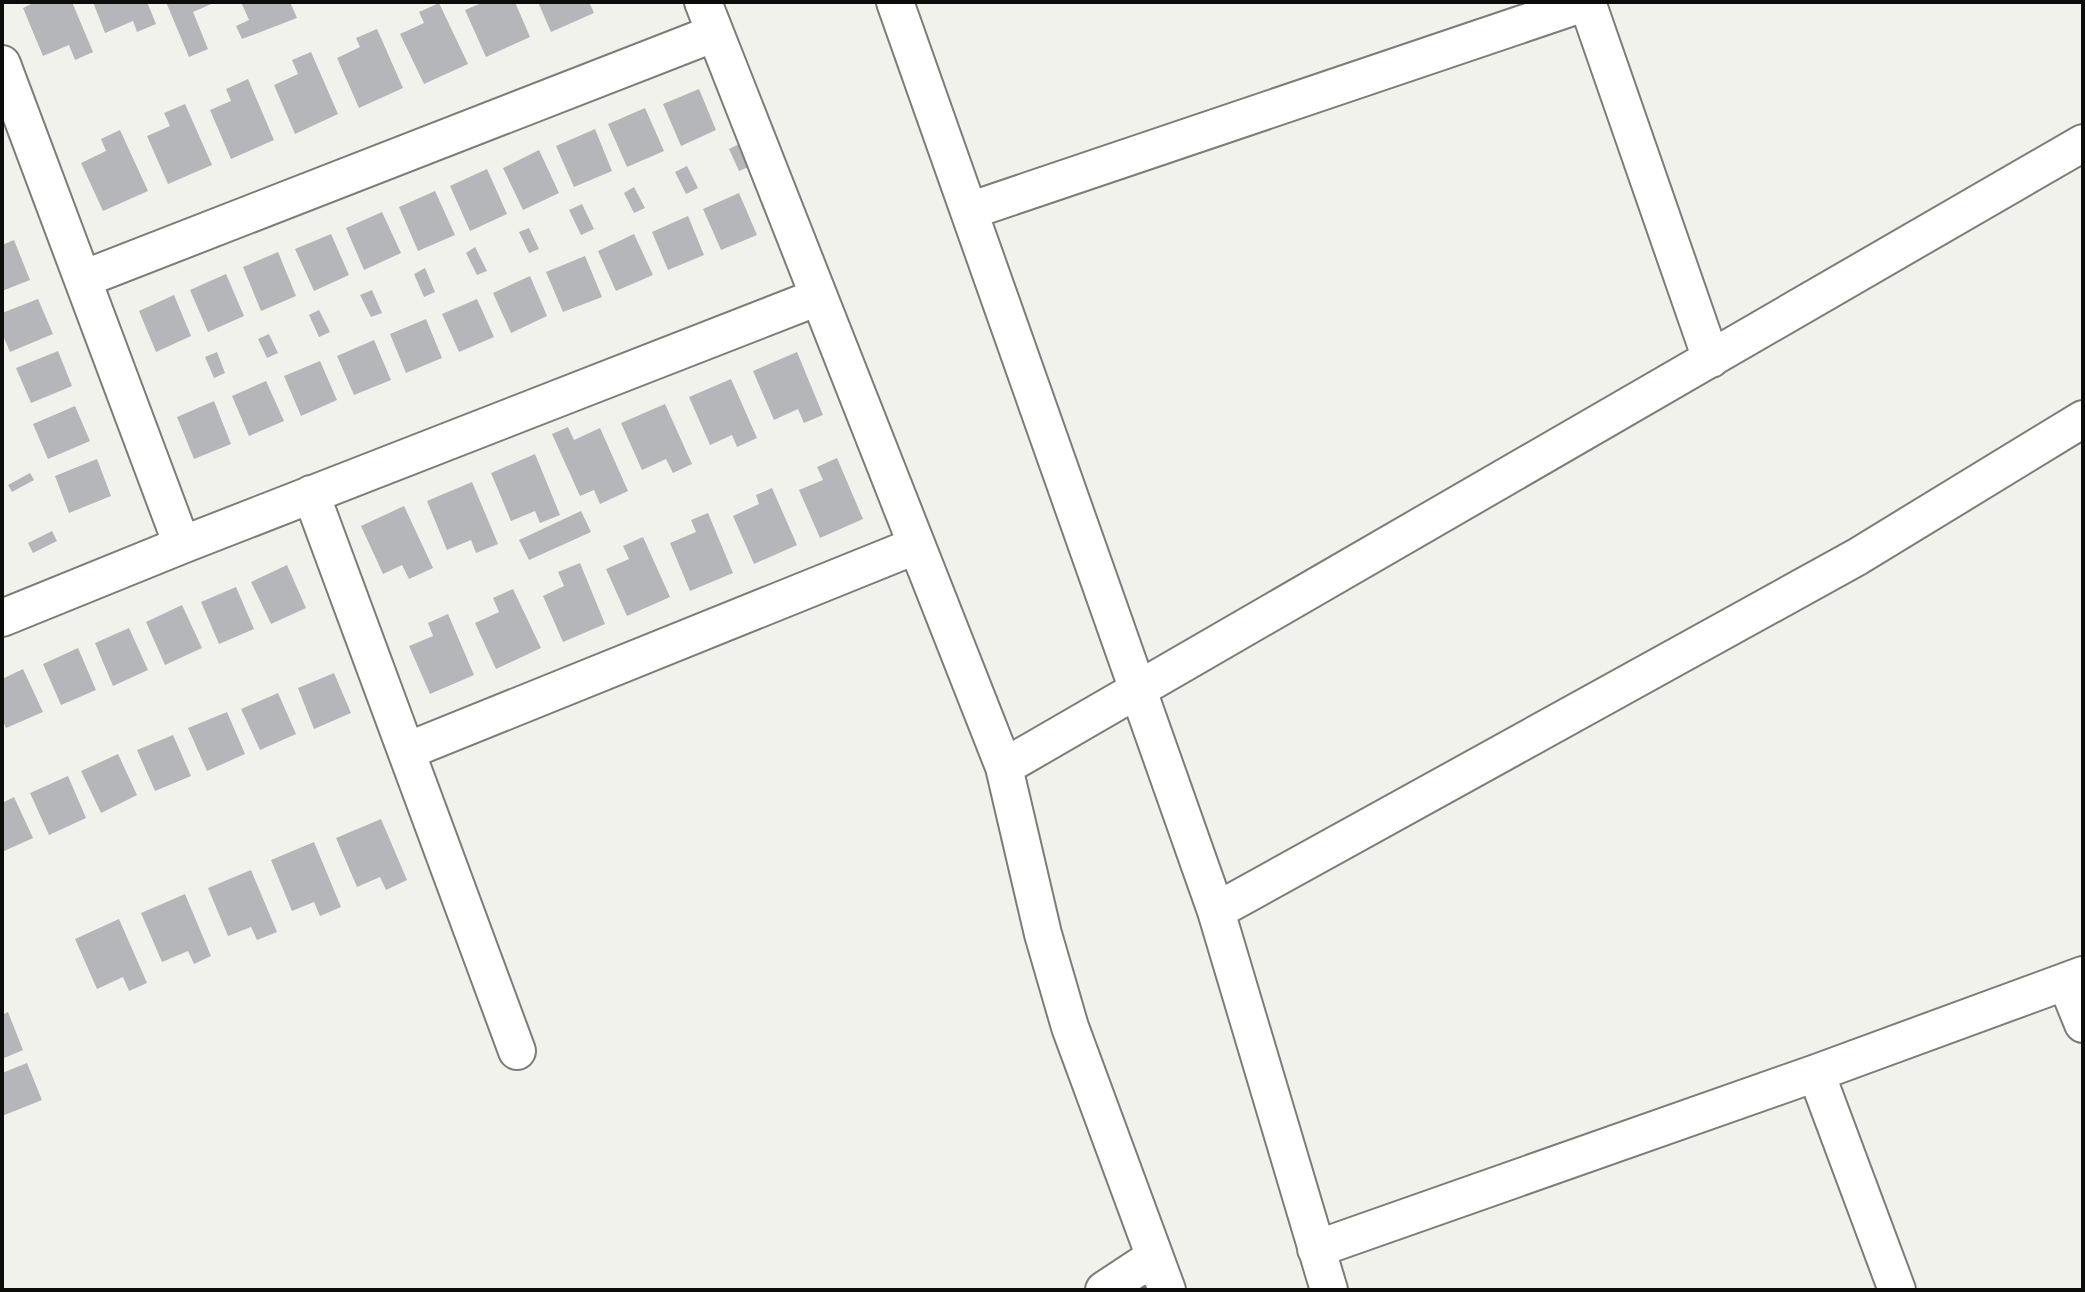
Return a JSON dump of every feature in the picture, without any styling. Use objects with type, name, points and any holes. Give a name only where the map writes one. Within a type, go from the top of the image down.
[{"type":"street","points":[[895,2],[1216,911],[1329,1290]]},
{"type":"street","points":[[969,211],[1587,2],[1711,359]]},
{"type":"street","points":[[83,279],[709,17],[1004,767],[1043,934],[1070,1027],[1167,1290]]},
{"type":"street","points":[[2,64],[182,545]]},
{"type":"street","points":[[1004,767],[2083,143]]},
{"type":"street","points":[[2,618],[818,297]]},
{"type":"street","points":[[1216,911],[1857,557],[2083,419]]},
{"type":"street","points":[[311,494],[517,1051]]},
{"type":"street","points":[[407,751],[915,546]]},
{"type":"street","points":[[1316,1249],[2075,978],[2083,1024]]},
{"type":"street","points":[[1816,1073],[1897,1290]]},
{"type":"street","points":[[1104,1290],[1154,1257]]},
{"type":"building","points":[[35,2],[72,2],[93,52],[75,60],[69,45],[43,56],[23,8]]},
{"type":"building","points":[[93,2],[147,2],[156,24],[137,32],[133,21],[105,33]]},
{"type":"building","points":[[166,2],[216,2],[193,12],[208,49],[189,57]]},
{"type":"building","points":[[241,2],[290,2],[297,18],[242,39],[236,26],[249,20]]},
{"type":"building","points":[[484,2],[515,2],[530,37],[486,57],[465,10]]},
{"type":"building","points":[[538,2],[589,2],[594,13],[551,32]]},
{"type":"building","points":[[439,3],[468,64],[424,84],[400,34],[424,23],[419,12]]},
{"type":"building","points":[[377,29],[403,88],[359,108],[337,58],[360,47],[356,38]]},
{"type":"building","points":[[311,52],[338,114],[295,134],[274,85],[298,74],[292,60]]},
{"type":"building","points":[[248,79],[274,140],[231,159],[210,110],[231,101],[226,89]]},
{"type":"building","points":[[699,89],[716,130],[681,146],[663,104]]},
{"type":"building","points":[[185,104],[212,165],[168,184],[147,136],[170,126],[164,113]]},
{"type":"building","points":[[645,108],[664,151],[627,167],[608,124]]},
{"type":"building","points":[[595,129],[612,171],[574,187],[556,146]]},
{"type":"building","points":[[120,130],[148,191],[103,211],[81,163],[106,151],[101,139]]},
{"type":"building","points":[[741,143],[751,166],[739,171],[729,149]]},
{"type":"building","points":[[539,150],[559,193],[523,210],[503,168]]},
{"type":"building","points":[[687,166],[698,188],[686,194],[675,172]]},
{"type":"building","points":[[487,169],[507,214],[470,231],[450,186]]},
{"type":"building","points":[[634,187],[645,208],[634,213],[624,193]]},
{"type":"building","points":[[435,191],[455,235],[418,251],[399,207]]},
{"type":"building","points":[[739,193],[757,235],[721,250],[703,209]]},
{"type":"building","points":[[582,204],[594,229],[581,235],[569,210]]},
{"type":"building","points":[[382,212],[401,253],[364,270],[346,228]]},
{"type":"building","points":[[688,216],[704,255],[668,270],[652,232]]},
{"type":"building","points":[[529,228],[539,249],[529,253],[519,232]]},
{"type":"building","points":[[331,234],[349,275],[314,291],[295,249]]},
{"type":"building","points":[[634,234],[653,275],[616,291],[598,251]]},
{"type":"building","points":[[14,240],[30,280],[2,291],[2,245]]},
{"type":"building","points":[[475,247],[487,271],[477,275],[466,253]]},
{"type":"building","points":[[278,252],[296,296],[261,311],[243,267]]},
{"type":"building","points":[[585,256],[602,297],[563,312],[546,272]]},
{"type":"building","points":[[425,268],[435,292],[424,297],[414,274]]},
{"type":"building","points":[[226,274],[244,316],[208,332],[190,290]]},
{"type":"building","points":[[530,276],[547,316],[511,333],[493,293]]},
{"type":"building","points":[[372,290],[382,313],[371,317],[360,295]]},
{"type":"building","points":[[174,295],[191,336],[156,352],[139,311]]},
{"type":"building","points":[[38,299],[53,334],[10,352],[2,333],[2,313]]},
{"type":"building","points":[[477,299],[494,337],[459,352],[442,314]]},
{"type":"building","points":[[319,310],[330,332],[319,337],[309,315]]},
{"type":"building","points":[[426,319],[442,358],[406,373],[390,334]]},
{"type":"building","points":[[269,334],[278,353],[267,358],[258,339]]},
{"type":"building","points":[[374,340],[391,380],[354,395],[337,356]]},
{"type":"building","points":[[58,351],[72,386],[31,403],[16,368]]},
{"type":"building","points":[[217,352],[225,373],[214,378],[205,357]]},
{"type":"building","points":[[797,352],[823,415],[804,423],[798,409],[774,420],[753,371]]},
{"type":"building","points":[[320,361],[337,400],[301,416],[284,376]]},
{"type":"building","points":[[731,379],[757,438],[737,447],[732,435],[710,445],[689,397]]},
{"type":"building","points":[[266,381],[284,421],[249,436],[232,396]]},
{"type":"building","points":[[214,401],[231,444],[194,459],[177,417]]},
{"type":"building","points":[[665,404],[692,464],[673,473],[666,459],[642,470],[621,423]]},
{"type":"building","points":[[75,406],[90,441],[48,459],[33,424]]},
{"type":"building","points":[[568,427],[574,440],[600,428],[628,491],[600,504],[594,490],[580,496],[552,434]]},
{"type":"building","points":[[535,454],[560,515],[540,523],[535,511],[511,521],[491,473]]},
{"type":"building","points":[[837,458],[863,519],[820,538],[799,490],[823,480],[817,467]]},
{"type":"building","points":[[97,459],[111,496],[69,513],[55,476]]},
{"type":"building","points":[[30,473],[34,480],[12,492],[8,485]]},
{"type":"building","points":[[472,482],[498,544],[476,553],[471,540],[447,550],[427,501]]},
{"type":"building","points":[[772,488],[797,545],[754,564],[733,516],[759,504],[756,495]]},
{"type":"building","points":[[404,506],[433,568],[409,579],[402,565],[383,574],[361,526]]},
{"type":"building","points":[[581,511],[591,532],[529,560],[519,540]]},
{"type":"building","points":[[708,513],[733,573],[690,591],[670,543],[696,532],[691,520]]},
{"type":"building","points":[[52,531],[57,541],[33,553],[28,543]]},
{"type":"building","points":[[643,537],[670,597],[627,616],[606,569],[629,559],[623,546]]},
{"type":"building","points":[[580,563],[605,624],[563,642],[543,596],[564,586],[558,572]]},
{"type":"building","points":[[287,565],[306,608],[271,624],[251,582]]},
{"type":"building","points":[[236,587],[254,629],[219,644],[201,602]]},
{"type":"building","points":[[513,589],[541,648],[496,669],[475,623],[499,612],[493,598]]},
{"type":"building","points":[[182,605],[202,648],[165,665],[146,622]]},
{"type":"building","points":[[448,614],[474,675],[430,694],[409,646],[433,636],[428,623]]},
{"type":"building","points":[[129,628],[148,670],[113,686],[95,643]]},
{"type":"building","points":[[78,648],[96,690],[61,705],[43,664]]},
{"type":"building","points":[[23,669],[43,712],[6,728],[2,719],[2,679]]},
{"type":"building","points":[[334,673],[351,713],[314,729],[298,688]]},
{"type":"building","points":[[278,693],[296,734],[260,750],[241,709]]},
{"type":"building","points":[[227,712],[245,754],[207,771],[188,728]]},
{"type":"building","points":[[173,735],[191,776],[155,791],[137,750]]},
{"type":"building","points":[[118,754],[137,795],[101,813],[81,771]]},
{"type":"building","points":[[68,776],[86,818],[49,835],[30,793]]},
{"type":"building","points":[[14,797],[33,838],[2,852],[2,803]]},
{"type":"building","points":[[381,819],[407,880],[386,890],[380,877],[357,887],[336,838]]},
{"type":"building","points":[[314,842],[341,907],[320,916],[314,902],[292,911],[271,860]]},
{"type":"building","points":[[251,870],[277,932],[257,940],[251,927],[228,936],[208,888]]},
{"type":"building","points":[[185,894],[211,956],[194,964],[188,951],[162,962],[141,913]]},
{"type":"building","points":[[119,919],[147,983],[129,991],[123,977],[97,989],[75,939]]},
{"type":"building","points":[[8,1012],[23,1050],[2,1059],[2,1015]]},
{"type":"building","points":[[27,1063],[42,1100],[2,1116],[2,1073]]}]
